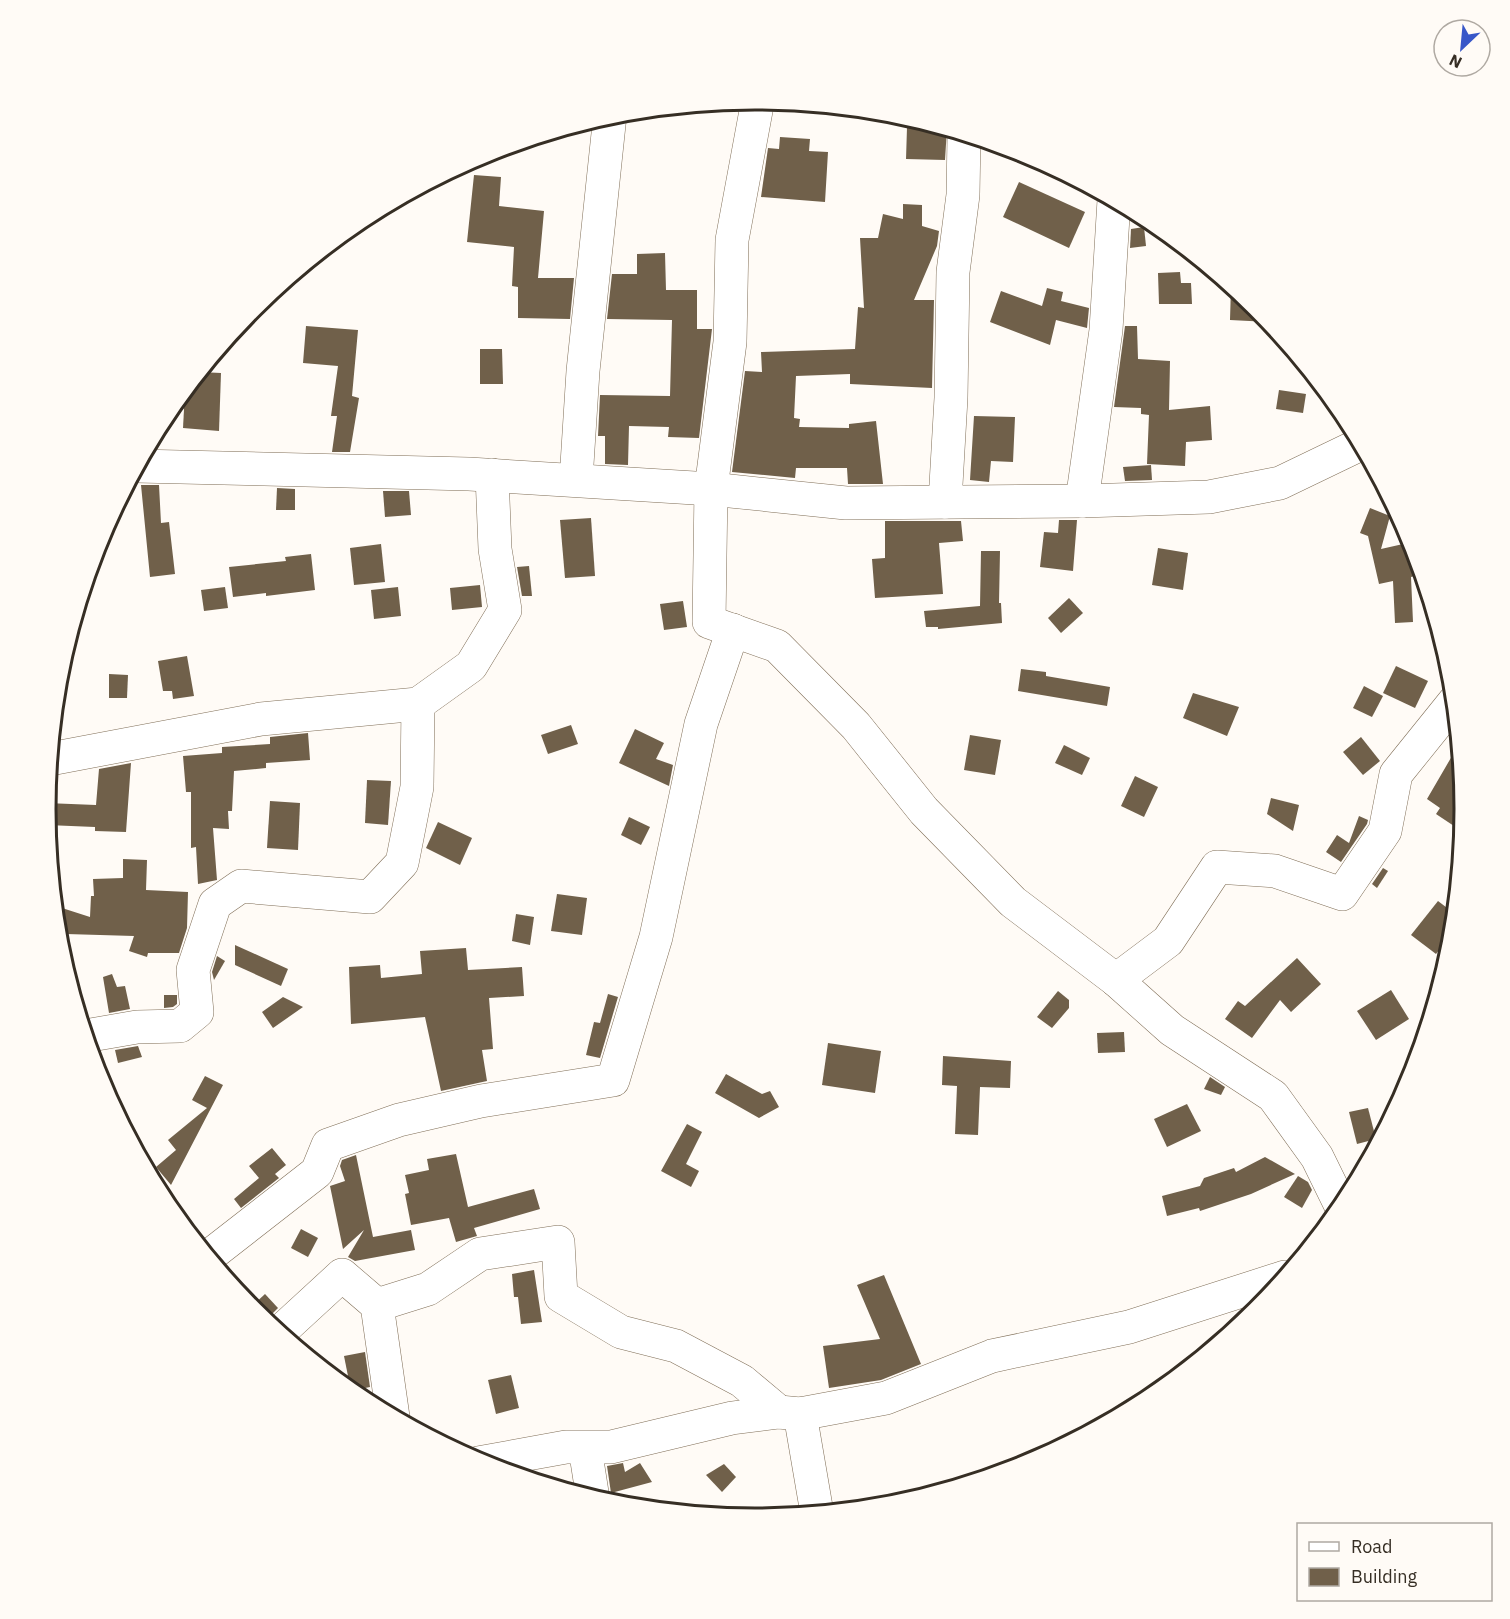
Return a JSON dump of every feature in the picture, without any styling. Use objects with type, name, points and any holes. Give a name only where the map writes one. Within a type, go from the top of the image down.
[{"type":"street","points":[[756,110],[732,240],[730,342],[711,489],[709,622],[777,646],[856,726],[924,811],[1013,902],[1116,980],[1172,1030],[1273,1096],[1317,1157],[1337,1198]]},
{"type":"street","points":[[576,480],[584,359],[609,125]]},
{"type":"street","points":[[945,502],[951,398],[953,272],[963,195],[964,142]]},
{"type":"street","points":[[1082,501],[1106,330],[1113,209]]},
{"type":"street","points":[[146,466],[492,475],[711,489],[846,503],[1082,501],[1209,497],[1280,483],[1353,448]]},
{"type":"street","points":[[58,758],[261,719],[418,704],[471,666],[505,610],[495,549],[492,475]]},
{"type":"street","points":[[214,1252],[317,1172],[328,1145],[399,1120],[481,1101],[613,1080],[656,937],[701,724],[733,630]]},
{"type":"street","points":[[93,1034],[137,1026],[180,1026],[197,1012],[193,970],[215,904],[241,886],[370,897],[402,863],[417,787],[418,704]]},
{"type":"street","points":[[1116,980],[1168,941],[1217,867],[1275,871],[1342,894],[1385,831],[1395,774],[1448,710]]},
{"type":"street","points":[[377,1305],[428,1289],[480,1254],[558,1242],[561,1296],[621,1332],[676,1346],[742,1381],[789,1413],[815,1506]]},
{"type":"street","points":[[285,1327],[342,1275],[377,1305],[392,1407]]},
{"type":"street","points":[[497,1460],[566,1447],[611,1447],[732,1418],[789,1413],[886,1398],[992,1356],[1128,1327],[1271,1281]]},
{"type":"street","points":[[585,1448],[591,1489]]},
{"type":"building","points":[[907,128],[946,137],[945,160],[906,159]]},
{"type":"building","points":[[780,137],[810,139],[809,151],[828,152],[825,202],[761,197],[768,148],[779,149]]},
{"type":"building","points":[[474,175],[501,177],[499,206],[544,211],[538,278],[574,278],[570,319],[518,318],[518,287],[512,286],[514,247],[467,242]]},
{"type":"building","points":[[1019,182],[1085,212],[1069,248],[1003,217]]},
{"type":"building","points":[[903,204],[922,205],[922,226],[939,231],[937,246],[914,300],[934,300],[932,388],[850,384],[850,374],[796,376],[794,418],[800,419],[799,427],[849,428],[849,424],[876,421],[883,484],[848,484],[847,468],[796,468],[795,478],[732,472],[745,371],[762,372],[761,352],[855,349],[858,307],[864,308],[860,238],[878,238],[883,214],[903,219]]},
{"type":"building","points":[[1144,228],[1146,246],[1130,248],[1131,229]]},
{"type":"building","points":[[665,253],[666,290],[697,290],[697,329],[712,329],[699,438],[668,437],[669,427],[629,426],[628,465],[605,464],[605,436],[598,436],[600,395],[670,396],[672,320],[607,319],[612,274],[637,274],[637,254]]},
{"type":"building","points":[[1180,272],[1181,283],[1191,283],[1192,304],[1159,304],[1158,273]]},
{"type":"building","points":[[1047,288],[1063,292],[1061,301],[1089,308],[1087,328],[1056,320],[1050,345],[990,322],[1001,291],[1042,306]]},
{"type":"building","points":[[1231,297],[1256,321],[1230,320]]},
{"type":"building","points":[[306,326],[358,330],[352,396],[359,398],[350,452],[332,452],[337,416],[331,416],[338,366],[303,363]]},
{"type":"building","points":[[1125,326],[1137,326],[1138,359],[1170,361],[1169,410],[1210,406],[1212,440],[1186,442],[1185,466],[1147,464],[1149,415],[1141,414],[1141,408],[1114,407]]},
{"type":"building","points":[[480,349],[502,349],[503,384],[480,384]]},
{"type":"building","points":[[209,372],[221,373],[219,431],[183,428],[184,406]]},
{"type":"building","points":[[1279,390],[1306,394],[1303,413],[1276,409]]},
{"type":"building","points":[[974,416],[1015,417],[1013,462],[991,461],[989,482],[970,480]]},
{"type":"building","points":[[1151,465],[1152,480],[1125,481],[1123,467]]},
{"type":"building","points":[[141,485],[159,485],[161,523],[169,522],[175,574],[150,577]]},
{"type":"building","points":[[277,488],[295,489],[295,510],[276,510]]},
{"type":"building","points":[[383,491],[409,491],[411,515],[385,517]]},
{"type":"building","points":[[1370,508],[1389,516],[1381,549],[1402,544],[1414,576],[1411,577],[1413,622],[1395,623],[1393,581],[1379,584],[1368,536],[1360,533]]},
{"type":"building","points":[[591,518],[595,576],[565,578],[560,520]]},
{"type":"building","points":[[1059,520],[1077,520],[1073,571],[1040,567],[1044,532],[1058,533]]},
{"type":"building","points":[[885,521],[961,521],[963,541],[939,543],[943,594],[875,598],[872,559],[885,558]]},
{"type":"building","points":[[381,544],[385,582],[354,585],[350,548]]},
{"type":"building","points":[[1158,548],[1188,553],[1183,590],[1152,585]]},
{"type":"building","points":[[981,551],[1000,551],[999,603],[1001,603],[1002,623],[938,629],[938,627],[926,627],[924,611],[980,606]]},
{"type":"building","points":[[311,554],[315,590],[266,596],[266,593],[233,597],[229,567],[286,561],[285,557]]},
{"type":"building","points":[[529,566],[532,596],[522,596],[517,567]]},
{"type":"building","points":[[480,585],[482,607],[452,610],[450,588]]},
{"type":"building","points":[[225,587],[228,608],[204,611],[201,590]]},
{"type":"building","points":[[398,587],[401,616],[374,619],[371,590]]},
{"type":"building","points":[[1069,598],[1083,613],[1061,633],[1048,618]]},
{"type":"building","points":[[683,601],[687,627],[664,630],[660,604]]},
{"type":"building","points":[[187,656],[194,696],[173,699],[172,691],[163,691],[158,661]]},
{"type":"building","points":[[1396,666],[1428,681],[1415,708],[1383,693]]},
{"type":"building","points":[[1021,669],[1046,672],[1046,676],[1110,687],[1107,706],[1018,691]]},
{"type":"building","points":[[109,674],[128,675],[127,698],[109,698]]},
{"type":"building","points":[[1364,686],[1383,696],[1372,717],[1353,708]]},
{"type":"building","points":[[1193,693],[1239,707],[1227,736],[1183,718]]},
{"type":"building","points":[[571,725],[578,744],[548,754],[541,735]]},
{"type":"building","points":[[635,729],[664,743],[656,759],[673,765],[669,786],[619,763]]},
{"type":"building","points":[[308,733],[310,760],[266,763],[266,768],[234,771],[232,811],[228,811],[229,829],[213,828],[217,880],[198,884],[196,847],[191,848],[191,792],[186,792],[183,756],[222,753],[222,747],[270,744],[270,737]]},
{"type":"building","points":[[970,735],[1001,740],[995,775],[964,770]]},
{"type":"building","points":[[1361,737],[1380,761],[1363,775],[1343,752]]},
{"type":"building","points":[[1064,745],[1090,758],[1082,775],[1055,763]]},
{"type":"building","points":[[1452,756],[1454,826],[1436,814],[1440,808],[1427,799]]},
{"type":"building","points":[[131,763],[126,832],[95,831],[95,827],[56,825],[56,803],[96,805],[99,769]]},
{"type":"building","points":[[1135,776],[1158,787],[1144,817],[1121,806]]},
{"type":"building","points":[[367,780],[391,781],[388,825],[365,823]]},
{"type":"building","points":[[1271,798],[1299,805],[1293,831],[1267,814]]},
{"type":"building","points":[[270,801],[300,803],[298,850],[267,848]]},
{"type":"building","points":[[1359,816],[1368,820],[1367,824],[1341,862],[1326,852],[1337,835],[1349,843]]},
{"type":"building","points":[[629,817],[650,827],[641,845],[621,835]]},
{"type":"building","points":[[438,822],[472,838],[460,865],[426,848]]},
{"type":"building","points":[[123,859],[147,860],[146,890],[188,892],[187,928],[179,953],[148,953],[147,957],[129,951],[134,936],[67,934],[62,908],[90,917],[91,896],[94,896],[93,879],[123,878]]},
{"type":"building","points":[[1383,868],[1388,871],[1377,888],[1372,884]]},
{"type":"building","points":[[557,894],[587,898],[582,935],[551,931]]},
{"type":"building","points":[[1438,901],[1448,908],[1441,948],[1436,954],[1411,935]]},
{"type":"building","points":[[516,914],[534,917],[530,945],[512,941]]},
{"type":"building","points":[[235,945],[288,969],[281,986],[235,965]]},
{"type":"building","points":[[466,948],[468,970],[522,967],[524,996],[489,998],[493,1049],[482,1050],[487,1081],[441,1091],[425,1017],[351,1024],[349,967],[380,965],[381,978],[422,974],[420,951]]},
{"type":"building","points":[[217,956],[225,961],[214,980],[212,972]]},
{"type":"building","points":[[1297,958],[1321,984],[1291,1012],[1280,1000],[1252,1038],[1225,1019],[1238,1001],[1245,1006]]},
{"type":"building","points":[[112,974],[117,987],[125,986],[130,1009],[109,1013],[103,977]]},
{"type":"building","points":[[1391,990],[1409,1019],[1376,1040],[1357,1011]]},
{"type":"building","points":[[1058,991],[1069,1000],[1069,1008],[1052,1028],[1037,1017]]},
{"type":"building","points":[[608,994],[618,997],[600,1058],[586,1055],[594,1022],[600,1023]]},
{"type":"building","points":[[164,995],[177,995],[177,1004],[164,1008]]},
{"type":"building","points":[[283,997],[303,1007],[273,1028],[262,1012]]},
{"type":"building","points":[[1124,1032],[1125,1052],[1098,1053],[1097,1033]]},
{"type":"building","points":[[828,1043],[881,1051],[875,1093],[822,1085]]},
{"type":"building","points":[[138,1046],[142,1057],[118,1063],[115,1050]]},
{"type":"building","points":[[943,1056],[1011,1061],[1010,1088],[980,1087],[978,1135],[955,1134],[957,1086],[942,1085]]},
{"type":"building","points":[[726,1074],[762,1094],[770,1091],[779,1107],[759,1118],[715,1093]]},
{"type":"building","points":[[205,1076],[223,1085],[171,1185],[156,1167],[176,1150],[168,1140],[207,1108],[192,1100]]},
{"type":"building","points":[[1210,1077],[1225,1087],[1221,1095],[1204,1089]]},
{"type":"building","points":[[1187,1104],[1201,1131],[1167,1147],[1154,1119]]},
{"type":"building","points":[[1368,1108],[1375,1133],[1371,1140],[1357,1144],[1349,1112]]},
{"type":"building","points":[[687,1124],[702,1132],[686,1164],[699,1171],[691,1187],[661,1171]]},
{"type":"building","points":[[272,1148],[286,1165],[275,1174],[279,1178],[241,1208],[234,1199],[259,1178],[249,1166]]},
{"type":"building","points":[[456,1154],[468,1207],[534,1189],[540,1209],[474,1228],[477,1236],[456,1242],[449,1218],[411,1225],[405,1194],[409,1193],[405,1175],[429,1170],[427,1159]]},
{"type":"building","points":[[356,1155],[373,1237],[411,1230],[415,1250],[355,1261],[348,1257],[364,1230],[343,1249],[330,1186],[345,1181],[340,1166],[342,1160]]},
{"type":"building","points":[[1265,1157],[1295,1174],[1251,1194],[1200,1211],[1199,1208],[1167,1216],[1162,1196],[1200,1186],[1204,1178],[1234,1168],[1236,1172]]},
{"type":"building","points":[[1298,1176],[1308,1182],[1312,1190],[1302,1208],[1284,1197]]},
{"type":"building","points":[[301,1229],[318,1238],[308,1257],[291,1248]]},
{"type":"building","points":[[534,1270],[542,1322],[521,1324],[518,1297],[514,1297],[512,1274]]},
{"type":"building","points":[[884,1275],[921,1364],[881,1380],[829,1388],[823,1346],[880,1339],[857,1285]]},
{"type":"building","points":[[265,1294],[278,1308],[272,1314],[257,1301]]},
{"type":"building","points":[[365,1352],[370,1387],[363,1389],[348,1378],[344,1356]]},
{"type":"building","points":[[511,1375],[519,1408],[496,1414],[488,1380]]},
{"type":"building","points":[[623,1463],[625,1472],[640,1463],[652,1482],[611,1493],[607,1466]]},
{"type":"building","points":[[724,1464],[736,1477],[722,1492],[706,1475]]}]
